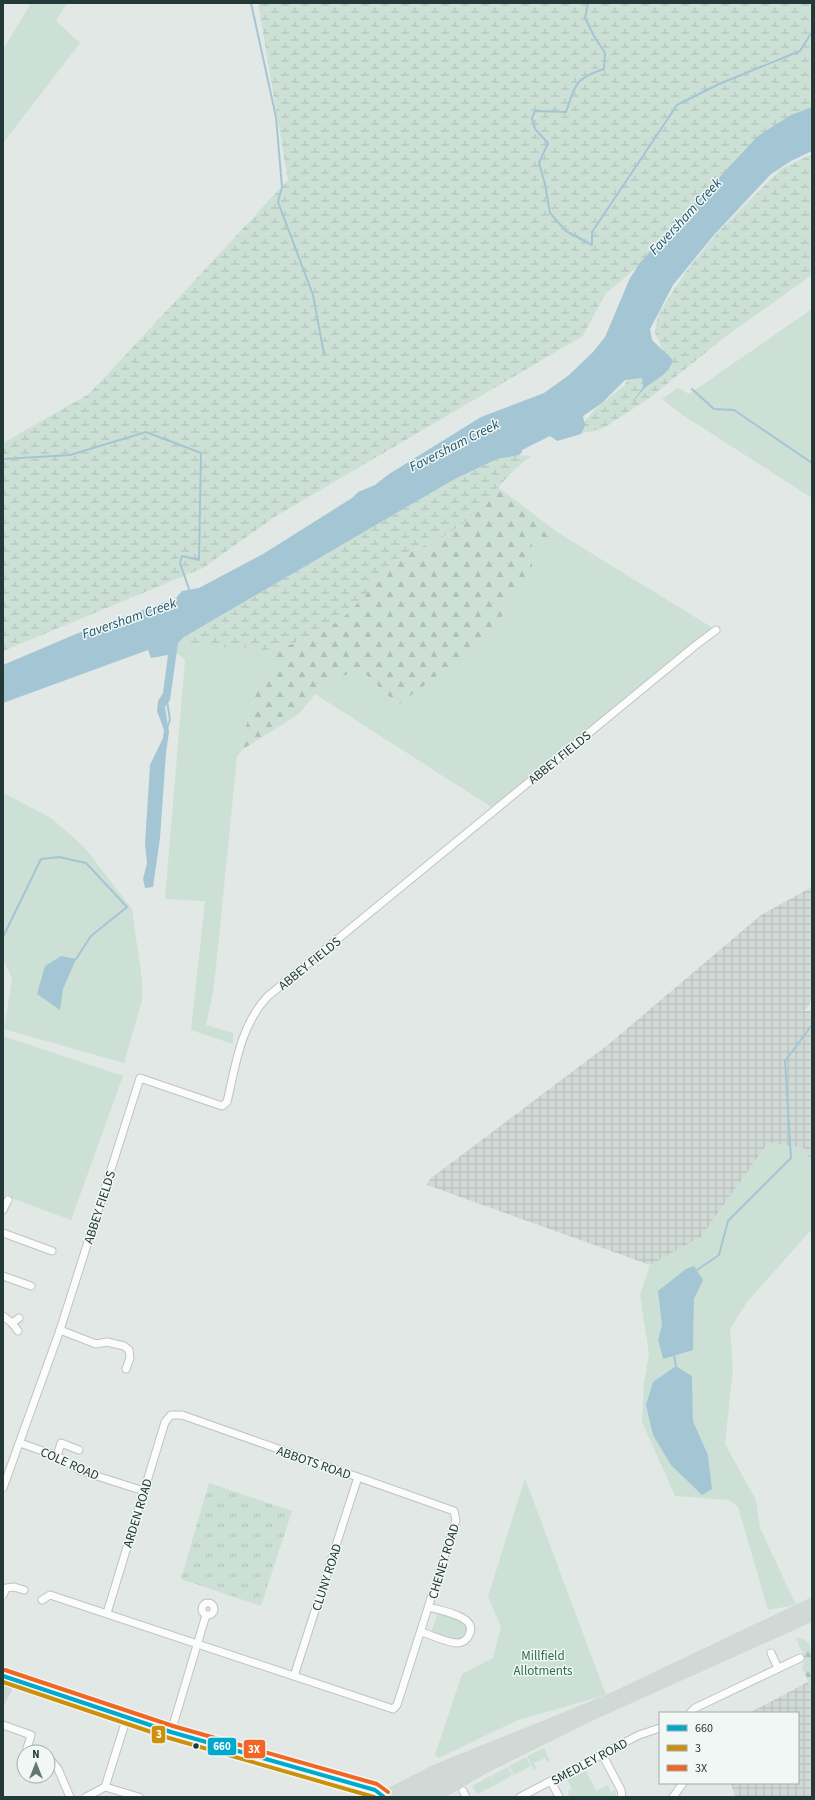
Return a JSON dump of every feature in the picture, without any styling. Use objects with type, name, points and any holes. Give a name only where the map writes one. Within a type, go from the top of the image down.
[{"type":"main road","points":[[4,1678],[171,1732],[381,1794]]},
{"type":"street","name":"ABBEY FIELDS","points":[[3,1488],[60,1330],[140,1078],[222,1106],[227,1102],[248,1023],[256,1009],[267,996],[716,630]]},
{"type":"street","points":[[3,1210],[8,1200]]},
{"type":"street","points":[[3,1232],[52,1251]]},
{"type":"street","points":[[3,1276],[31,1286]]},
{"type":"street","points":[[3,1316],[12,1323],[18,1331]]},
{"type":"street","points":[[12,1323],[19,1318]]},
{"type":"street","points":[[60,1330],[96,1344],[107,1342],[124,1346],[129,1350],[130,1358],[126,1369]]},
{"type":"street","name":"ABBOTS ROAD","points":[[171,1415],[182,1415],[454,1511],[456,1514]]},
{"type":"street","name":"ARDEN ROAD","points":[[107,1613],[165,1422],[171,1415]]},
{"type":"street","name":"COLE ROAD","points":[[20,1443],[57,1456],[81,1471],[144,1491]]},
{"type":"street","points":[[57,1456],[61,1443],[79,1450]]},
{"type":"street","name":"CLUNY ROAD","points":[[294,1676],[358,1477]]},
{"type":"street","name":"CHENEY ROAD","points":[[294,1676],[393,1709],[397,1705],[456,1520],[456,1514]]},
{"type":"street","points":[[3,1595],[6,1588],[14,1587],[24,1590]]},
{"type":"street","points":[[42,1600],[50,1595],[294,1676]]},
{"type":"street","name":"CHENEY ROAD","points":[[421,1632],[456,1643],[463,1641],[470,1633],[469,1624],[465,1619],[429,1607]]},
{"type":"street","points":[[171,1732],[206,1615]]},
{"type":"street","points":[[771,1653],[778,1668]]},
{"type":"street","points":[[691,1712],[695,1708],[800,1658]]},
{"type":"street","points":[[105,1787],[127,1717]]},
{"type":"street","points":[[3,1725],[31,1735],[28,1744]]},
{"type":"street","name":"SMEDLEY ROAD","points":[[520,1797],[639,1735],[659,1728]]},
{"type":"street","points":[[602,1754],[621,1790],[622,1797]]},
{"type":"street","points":[[56,1767],[70,1797]]},
{"type":"street","points":[[551,1781],[559,1797]]},
{"type":"street","points":[[673,1797],[682,1784]]},
{"type":"street","points":[[86,1797],[105,1787],[139,1797]]},
{"type":"shaded area","points":[[812,887],[812,1001],[804,1011],[812,1011],[812,1164],[804,1148],[768,1143],[701,1237],[650,1265],[427,1185],[430,1179],[609,1044],[761,915]]},
{"type":"shaded area","points":[[812,1597],[812,1622],[596,1719],[485,1774],[446,1797],[393,1797],[386,1789],[433,1765],[606,1695]]},
{"type":"shaded area","points":[[808,1682],[812,1689],[812,1797],[735,1797],[731,1784],[799,1784],[799,1712],[751,1712]]},
{"type":"shaded area","points":[[3,1684],[14,1686],[3,1707]]},
{"type":"green space","points":[[31,3],[67,3],[56,21],[80,43],[3,143],[3,50]]},
{"type":"green space","points":[[258,3],[812,3],[812,110],[641,264],[605,294],[583,336],[276,516],[203,568],[3,651],[3,443],[89,394],[288,180]]},
{"type":"green space","points":[[812,154],[812,275],[726,336],[651,397],[602,429],[574,435],[595,409],[625,385],[638,353],[667,360],[655,333],[658,314],[687,270],[719,231],[781,169]]},
{"type":"green space","points":[[812,309],[812,498],[681,414],[662,399],[678,388],[689,394]]},
{"type":"green space","points":[[516,455],[532,456],[516,468],[476,512],[453,531],[399,558],[385,570],[349,612],[332,625],[296,642],[262,653],[261,645],[238,649],[178,643],[184,637],[453,480],[497,459]]},
{"type":"green space","points":[[498,487],[557,532],[549,542],[532,529],[532,570],[507,593],[501,622],[457,668],[442,672],[398,705],[358,667],[315,694],[299,714],[243,749],[237,756],[264,667],[286,672],[267,661],[262,653],[286,646],[310,636],[323,630],[344,616],[359,602],[391,564],[403,556],[448,534],[478,509]]},
{"type":"green space","points":[[532,528],[549,542],[557,532],[716,630],[496,810],[315,694],[358,667],[398,705],[442,672],[457,668],[501,622],[507,593]]},
{"type":"green space","points":[[178,643],[238,649],[261,645],[288,673],[264,667],[237,756],[216,967],[213,992],[206,1025],[233,1033],[233,1044],[191,1030],[205,901],[165,899],[185,660],[176,654]]},
{"type":"green space","points":[[3,793],[51,818],[84,847],[132,909],[142,980],[142,1000],[124,1063],[4,1029],[12,978],[3,960]]},
{"type":"green space","points":[[3,1036],[123,1076],[71,1220],[3,1195]]},
{"type":"green space","points":[[768,1143],[804,1148],[812,1164],[812,1229],[747,1302],[730,1329],[733,1369],[725,1444],[756,1500],[760,1528],[796,1605],[768,1610],[738,1507],[729,1500],[675,1496],[642,1422],[644,1382],[649,1354],[640,1295],[650,1265],[701,1237]],"holes":[[[702,1280],[694,1299],[693,1350],[658,1339],[662,1326]],[[676,1366],[692,1376],[693,1421],[708,1455],[712,1488]]]},
{"type":"green space","name":"Millfield Allotments","points":[[525,1478],[606,1695],[518,1720],[439,1758],[435,1755],[462,1674],[493,1658],[501,1627],[488,1597]]},
{"type":"green space","points":[[209,1483],[292,1511],[261,1606],[181,1579]]},
{"type":"green space","points":[[438,1612],[456,1617],[463,1622],[467,1630],[463,1638],[454,1640],[431,1633]]},
{"type":"green space","points":[[796,1638],[801,1638],[809,1643],[812,1654],[812,1689],[802,1668],[805,1658]]},
{"type":"green space","points":[[544,1748],[550,1761],[548,1762],[545,1758],[534,1763],[537,1769],[534,1770],[527,1756]]},
{"type":"green space","points":[[526,1757],[531,1766],[514,1775],[509,1766]]},
{"type":"green space","points":[[508,1767],[512,1774],[511,1776],[495,1785],[491,1776]]},
{"type":"green space","points":[[586,1771],[596,1791],[608,1785],[611,1792],[615,1790],[616,1797],[569,1797],[568,1791],[572,1789],[567,1780]]},
{"type":"green space","points":[[490,1776],[495,1785],[477,1794],[472,1786]]},
{"type":"water","name":"Faversham Creek","points":[[812,107],[812,151],[791,161],[771,174],[714,235],[673,285],[650,329],[652,340],[673,360],[665,374],[644,389],[631,404],[643,387],[642,378],[625,380],[602,403],[583,416],[585,426],[581,434],[557,441],[550,436],[522,450],[519,455],[497,459],[453,480],[184,637],[178,643],[170,700],[165,707],[169,732],[166,753],[160,838],[153,887],[145,888],[143,879],[147,863],[145,844],[150,765],[163,738],[164,730],[157,711],[158,701],[163,693],[168,655],[151,658],[148,650],[3,703],[3,665],[76,634],[176,598],[182,591],[199,588],[263,554],[352,498],[358,492],[375,485],[389,474],[481,417],[544,393],[569,375],[593,352],[605,337],[630,278],[640,263],[758,136],[791,115]]},
{"type":"water","points":[[61,956],[76,959],[63,989],[60,1010],[37,994],[45,966]]},
{"type":"water","points":[[694,1266],[703,1280],[694,1299],[693,1350],[663,1359],[658,1339],[662,1326],[658,1291],[686,1269]]},
{"type":"water","points":[[676,1366],[692,1376],[693,1421],[708,1455],[712,1489],[702,1495],[671,1465],[653,1435],[646,1405],[653,1382]]},
{"type":"waterway","points":[[251,3],[276,117],[282,187],[278,202],[313,295],[324,354]]},
{"type":"waterway","points":[[588,3],[585,18],[605,53],[604,69],[581,80],[572,95],[566,112],[535,111],[532,118],[535,129],[548,143],[539,163],[545,184],[550,213],[566,231],[592,245]]},
{"type":"waterway","points":[[592,245],[592,232],[677,105],[719,84],[800,51],[812,32]]},
{"type":"waterway","points":[[692,389],[714,409],[734,410],[812,463]]},
{"type":"waterway","points":[[3,459],[70,455],[146,432],[201,453],[199,560],[182,556],[180,563],[190,592]]},
{"type":"waterway","points":[[167,701],[170,720],[167,728]]},
{"type":"waterway","points":[[3,937],[41,859],[59,857],[86,863],[127,907],[91,936],[76,959]]},
{"type":"waterway","points":[[697,1270],[719,1255],[728,1221],[791,1158],[785,1061],[812,1025]]},
{"type":"waterway","points":[[674,1355],[676,1366]]},
{"type":"transit line","name":"3X","points":[[5,1670],[173,1726],[377,1784],[388,1792]]},
{"type":"transit line","name":"660","points":[[3,1676],[171,1732],[375,1790],[384,1797]]},
{"type":"transit line","name":"3","points":[[3,1682],[169,1738],[374,1797]]}]
